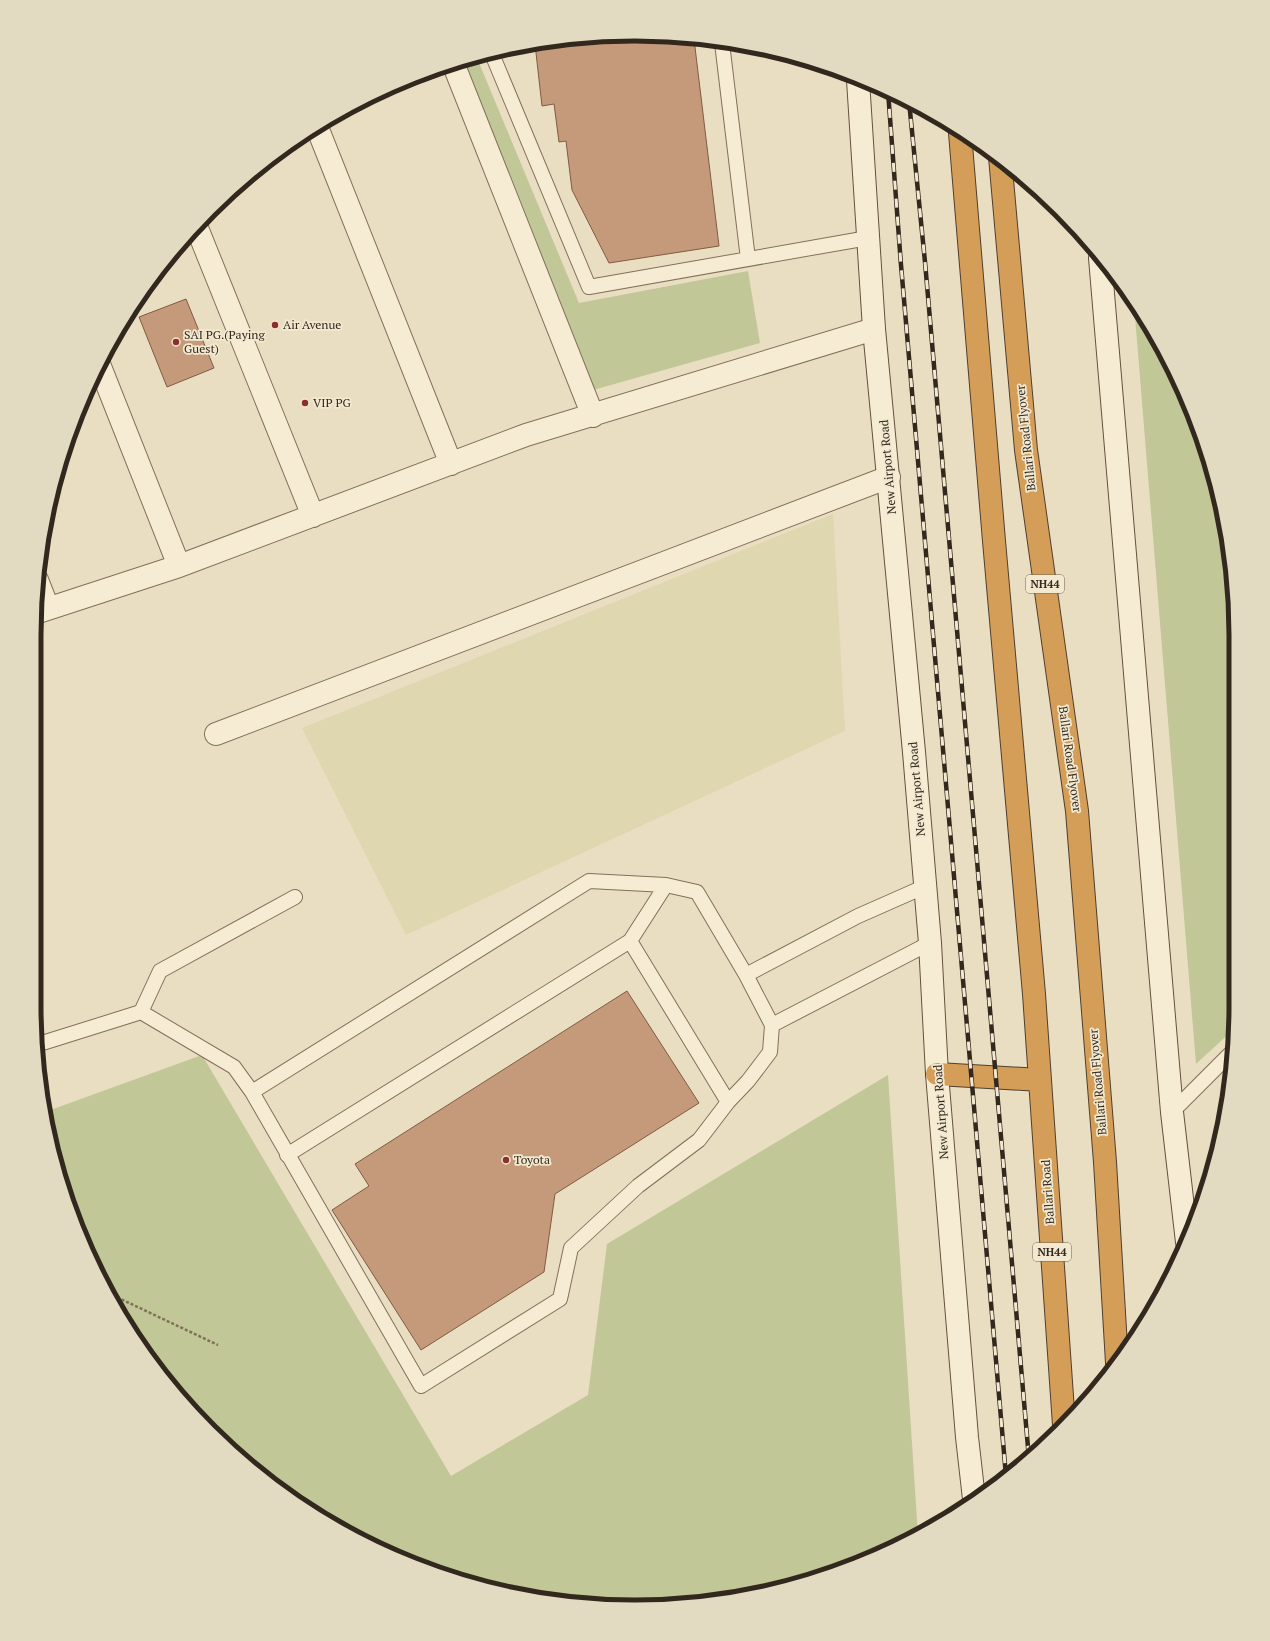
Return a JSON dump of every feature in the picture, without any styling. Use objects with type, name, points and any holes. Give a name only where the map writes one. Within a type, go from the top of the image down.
[{"type":"highway","name":"NH44","points":[[960,138],[1032,971],[1040,1080]]},
{"type":"highway","name":"Ballari Road Flyover","points":[[1001,167],[1026,450],[1077,810],[1105,1162],[1116,1353]]},
{"type":"highway","points":[[937,1074],[1040,1080]]},
{"type":"highway","name":"Ballari Road","points":[[1040,1080],[1063,1417]]},
{"type":"street","points":[[455,69],[593,416]]},
{"type":"street","name":"New Airport Road","points":[[858,85],[874,329],[926,886],[937,1074],[966,1429],[973,1494]]},
{"type":"street","points":[[319,132],[451,464]]},
{"type":"street","points":[[199,232],[313,516]]},
{"type":"street","points":[[1101,266],[1172,1112],[1185,1229]]},
{"type":"street","points":[[42,610],[179,566],[526,435],[593,416],[874,329]]},
{"type":"street","points":[[102,372],[179,566]]},
{"type":"street","points":[[216,734],[889,478]]},
{"type":"lane","points":[[723,48],[748,258]]},
{"type":"lane","points":[[494,58],[590,287],[868,238]]},
{"type":"lane","points":[[141,1012],[234,1067],[252,1092],[421,1386],[560,1300],[571,1248],[638,1186],[699,1140],[728,1102],[748,1081],[770,1052],[772,1025],[746,975],[697,892],[666,885],[589,881],[252,1092]]},
{"type":"lane","points":[[287,1155],[630,942],[666,885]]},
{"type":"lane","points":[[746,975],[858,916],[926,886]]},
{"type":"lane","points":[[42,1043],[141,1012],[160,971],[295,897]]},
{"type":"lane","points":[[630,942],[728,1102]]},
{"type":"lane","points":[[772,1025],[930,943]]},
{"type":"lane","points":[[1172,1112],[1227,1057]]},
{"type":"path","points":[[118,1298],[218,1344]]},
{"type":"shaded area","points":[[833,514],[845,731],[406,935],[302,728]]},
{"type":"green space","points":[[479,62],[579,303],[748,271],[760,343],[593,390],[465,66]]},
{"type":"green space","points":[[1135,315],[1168,372],[1184,408],[1197,444],[1209,481],[1218,519],[1228,596],[1228,1034],[1196,1064]]},
{"type":"green space","points":[[202,1055],[451,1476],[588,1395],[607,1244],[888,1075],[918,1528],[898,1539],[862,1555],[789,1580],[751,1589],[713,1595],[674,1599],[635,1600],[596,1599],[519,1589],[481,1580],[444,1568],[408,1555],[372,1539],[305,1500],[243,1453],[188,1398],[164,1368],[141,1336],[121,1303],[102,1269],[86,1233],[61,1160],[50,1110]]},
{"type":"building","points":[[635,41],[695,44],[719,246],[609,263],[572,190],[566,141],[559,142],[554,104],[542,106],[536,49],[596,42]]},
{"type":"building","name":"SAI PG.(Paying Guest)","points":[[186,299],[214,368],[167,387],[139,317]]},
{"type":"building","points":[[627,991],[699,1103],[555,1194],[544,1272],[421,1350],[332,1210],[369,1186],[355,1164]]},
{"type":"railway","points":[[889,98],[901,265],[1005,1470]]},
{"type":"railway","points":[[910,109],[925,262],[1028,1452]]},
{"type":"place","name":"Air Avenue","points":[[275,325]]},
{"type":"place","name":"SAI PG.(Paying Guest)","points":[[176,342]]},
{"type":"place","name":"VIP PG","points":[[305,403]]},
{"type":"place","name":"Toyota","points":[[506,1160]]}]
